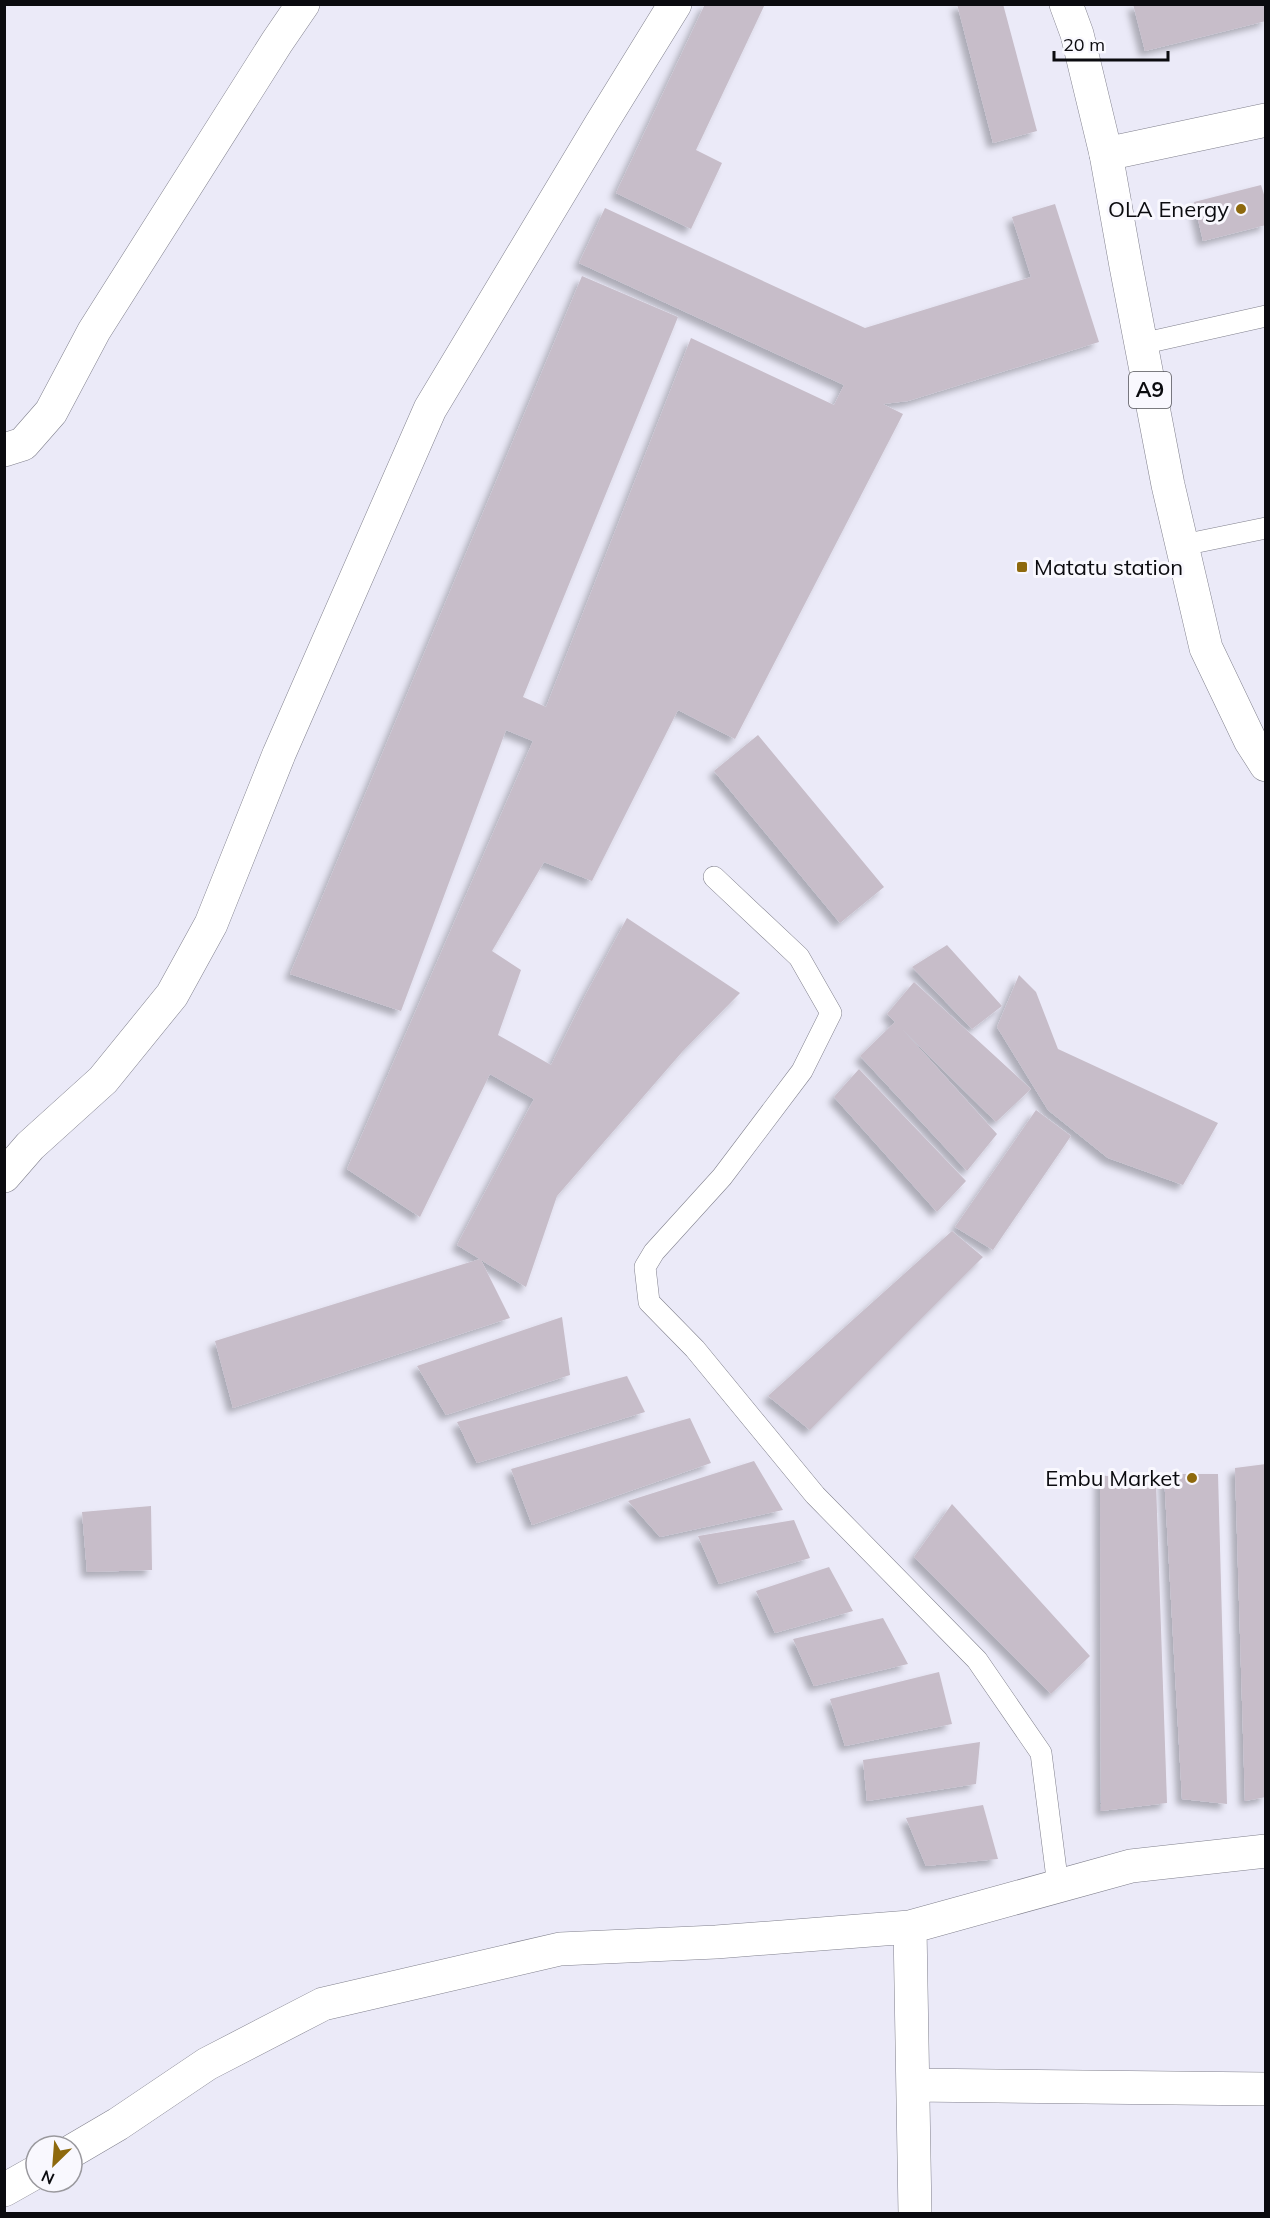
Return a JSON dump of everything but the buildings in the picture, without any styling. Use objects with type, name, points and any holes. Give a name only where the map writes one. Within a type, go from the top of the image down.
[{"type":"main road","points":[[4,450],[23,444],[51,412],[94,331],[303,4]]},
{"type":"main road","points":[[4,1176],[30,1146],[103,1080],[172,995],[211,924],[279,754],[430,409],[675,4]]},
{"type":"main road","name":"A9","points":[[1066,4],[1077,34],[1106,154],[1168,485],[1206,648],[1260,747]]},
{"type":"main road","points":[[1106,154],[1266,120]]},
{"type":"main road","points":[[84,2144],[207,2064],[323,2004],[560,1949],[716,1942],[910,1927],[1131,1866],[1266,1851]]},
{"type":"main road","points":[[910,1927],[915,2214]]},
{"type":"main road","points":[[913,2085],[1266,2089]]},
{"type":"main road","points":[[4,2190],[24,2179]]},
{"type":"lane","points":[[1141,344],[1266,316]]},
{"type":"lane","points":[[1183,545],[1266,528]]},
{"type":"lane","points":[[714,877],[799,957],[831,1013],[802,1071],[722,1177],[654,1252],[645,1267],[649,1302],[695,1349],[815,1495],[977,1660],[1041,1753],[1058,1886]]},
{"type":"place","name":"OLA Energy","points":[[1241,209]]},
{"type":"place","name":"Matatu station","points":[[1022,567]]},
{"type":"place","name":"Embu Market","points":[[1192,1478]]}]
